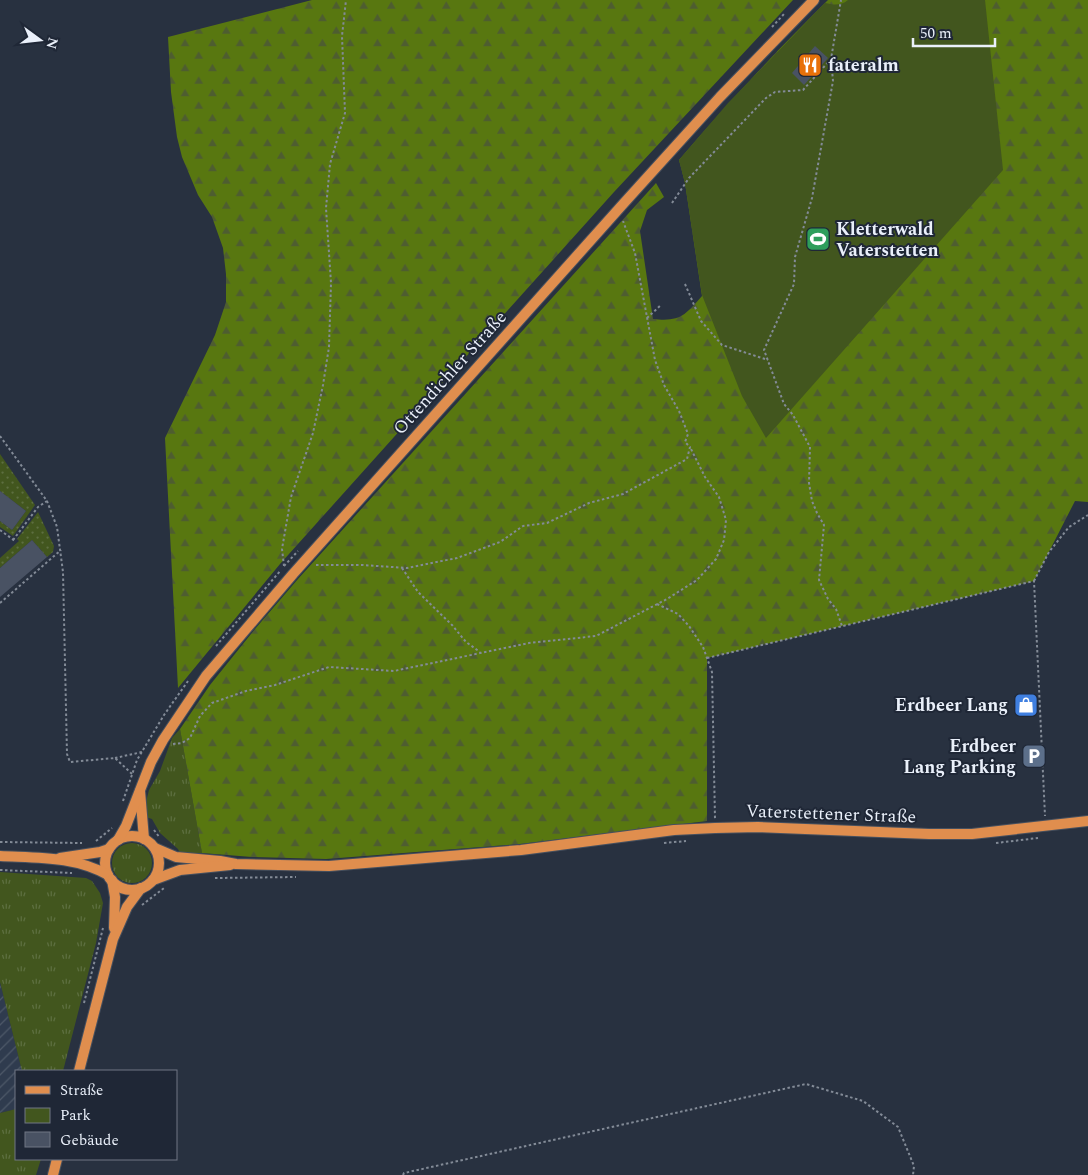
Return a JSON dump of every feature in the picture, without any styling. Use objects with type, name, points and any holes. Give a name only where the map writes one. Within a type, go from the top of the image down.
[{"type":"street","name":"Ottendichler Straße","points":[[118,840],[124,831],[151,762],[181,711],[206,676],[287,580],[624,203],[720,97],[814,0]]},
{"type":"street","name":"Ottendichler Straße","points":[[140,790],[144,839]]},
{"type":"street","name":"Vaterstettener Straße","points":[[236,864],[329,866],[412,860],[574,844],[674,830],[768,828],[972,834],[1088,822]]},
{"type":"street","points":[[60,858],[100,852],[109,849],[118,840],[128,836],[144,839],[157,853],[159,864],[153,880]]},
{"type":"street","points":[[154,848],[176,856],[236,864]]},
{"type":"street","points":[[109,849],[106,862],[116,897],[113,939]]},
{"type":"street","points":[[0,856],[60,858],[88,866],[122,887],[141,888]]},
{"type":"street","points":[[79,1070],[113,939],[127,908],[141,888],[153,880],[180,870],[220,868],[236,864]]},
{"type":"street","points":[[53,1175],[57,1160]]},
{"type":"path","points":[[287,580],[282,549],[292,497],[313,433],[329,347],[331,283],[326,208],[330,164],[345,113],[342,36],[346,0]]},
{"type":"path","points":[[841,0],[831,59],[834,81],[812,198],[795,257],[794,284],[764,350],[784,404],[793,415],[810,447],[809,483],[812,500],[824,525],[819,580],[828,599],[836,609],[842,626]]},
{"type":"path","points":[[672,203],[689,178],[766,98],[775,92],[803,90],[831,59]]},
{"type":"path","points":[[169,744],[182,743],[190,738],[200,716],[212,703],[329,667],[394,671],[529,643],[596,636],[657,604],[697,580],[716,560],[724,540],[726,520],[719,497],[705,476],[690,447],[685,442],[688,434],[679,410],[664,385],[655,360],[635,253],[622,219]]},
{"type":"path","points":[[686,284],[701,320],[722,345],[768,360]]},
{"type":"path","points":[[647,318],[661,305]]},
{"type":"path","points":[[0,436],[47,501],[57,527],[63,572],[67,754],[70,762],[115,758],[142,752]]},
{"type":"path","points":[[301,565],[362,565],[407,568],[458,558],[500,542],[523,526],[547,523],[589,503],[623,494],[687,460],[690,447]]},
{"type":"path","points":[[0,530],[14,541],[38,506],[47,501]]},
{"type":"path","points":[[1044,820],[1034,580],[1049,552],[1069,527],[1088,515]]},
{"type":"path","points":[[0,603],[61,550]]},
{"type":"path","points":[[37,566],[40,569]]},
{"type":"path","points":[[402,568],[418,592],[452,625],[466,642],[480,652]]},
{"type":"path","points":[[707,658],[1034,580]]},
{"type":"path","points":[[657,604],[678,614],[689,626],[703,647],[712,672],[715,828]]},
{"type":"path","points":[[115,758],[132,774]]},
{"type":"path","points":[[123,801],[128,786]]},
{"type":"path","points":[[0,842],[90,843],[105,835],[114,826]]},
{"type":"path","points":[[153,829],[161,840]]},
{"type":"path","points":[[992,843],[1038,838]]},
{"type":"path","points":[[656,844],[694,840]]},
{"type":"path","points":[[0,870],[78,874]]},
{"type":"path","points":[[214,878],[300,877]]},
{"type":"path","points":[[138,908],[169,884]]},
{"type":"path","points":[[84,1004],[104,923]]},
{"type":"path","points":[[403,1175],[404,1173],[806,1084],[864,1101],[898,1127],[914,1166],[913,1175]]},
{"type":"shaded area","points":[[0,982],[22,1070],[15,1070],[15,1109],[0,1113]]},
{"type":"green space","points":[[312,0],[793,0],[614,192],[280,564],[178,688],[165,438],[215,335],[226,302],[226,274],[223,248],[212,217],[198,195],[182,157],[177,137],[171,92],[168,37]]},
{"type":"green space","points":[[828,0],[1088,0],[1088,502],[1075,501],[1034,581],[707,658],[707,821],[520,844],[326,859],[252,857],[202,853],[180,729],[210,685],[298,579],[656,183],[664,197],[647,210],[640,231],[653,319],[662,320],[682,316],[696,303],[702,296],[685,183],[679,160],[752,78]]},
{"type":"green space","name":"Kletterwald Vaterstetten","points":[[848,0],[985,0],[1003,170],[766,438],[742,396],[702,295],[685,183],[679,160],[728,103],[825,3],[837,4]]},
{"type":"green space","points":[[0,454],[35,505],[13,536],[0,527],[0,521],[12,530],[26,511],[0,491]]},
{"type":"green space","points":[[38,512],[54,546],[53,552],[47,557],[32,540],[0,568],[0,558],[19,541],[17,539]]},
{"type":"green space","points":[[180,729],[202,853],[180,853],[160,833],[152,819],[146,817],[146,802],[149,790],[160,771],[172,738]]},
{"type":"green space","points":[[128,843],[136,843],[143,846],[149,852],[152,863],[149,874],[143,880],[136,883],[128,883],[121,880],[115,874],[112,867],[112,859],[115,852],[121,846]]},
{"type":"green space","points":[[0,872],[86,878],[92,881],[100,893],[103,903],[96,943],[63,1070],[22,1070],[0,982]]},
{"type":"green space","points":[[15,1109],[15,1160],[41,1160],[36,1175],[0,1175],[0,1113]]},
{"type":"building","name":"fateralm","points":[[815,46],[828,58],[804,85],[792,73]]},
{"type":"building","points":[[0,491],[26,511],[12,530],[0,521]]},
{"type":"building","points":[[32,540],[47,557],[0,597],[0,568]]},
{"type":"place","name":"fateralm","points":[[810,65]]},
{"type":"place","name":"Kletterwald Vaterstetten","points":[[818,239]]},
{"type":"place","name":"Erdbeer Lang","points":[[1026,705]]},
{"type":"place","name":"Erdbeer Lang Parking","points":[[1034,756]]}]
